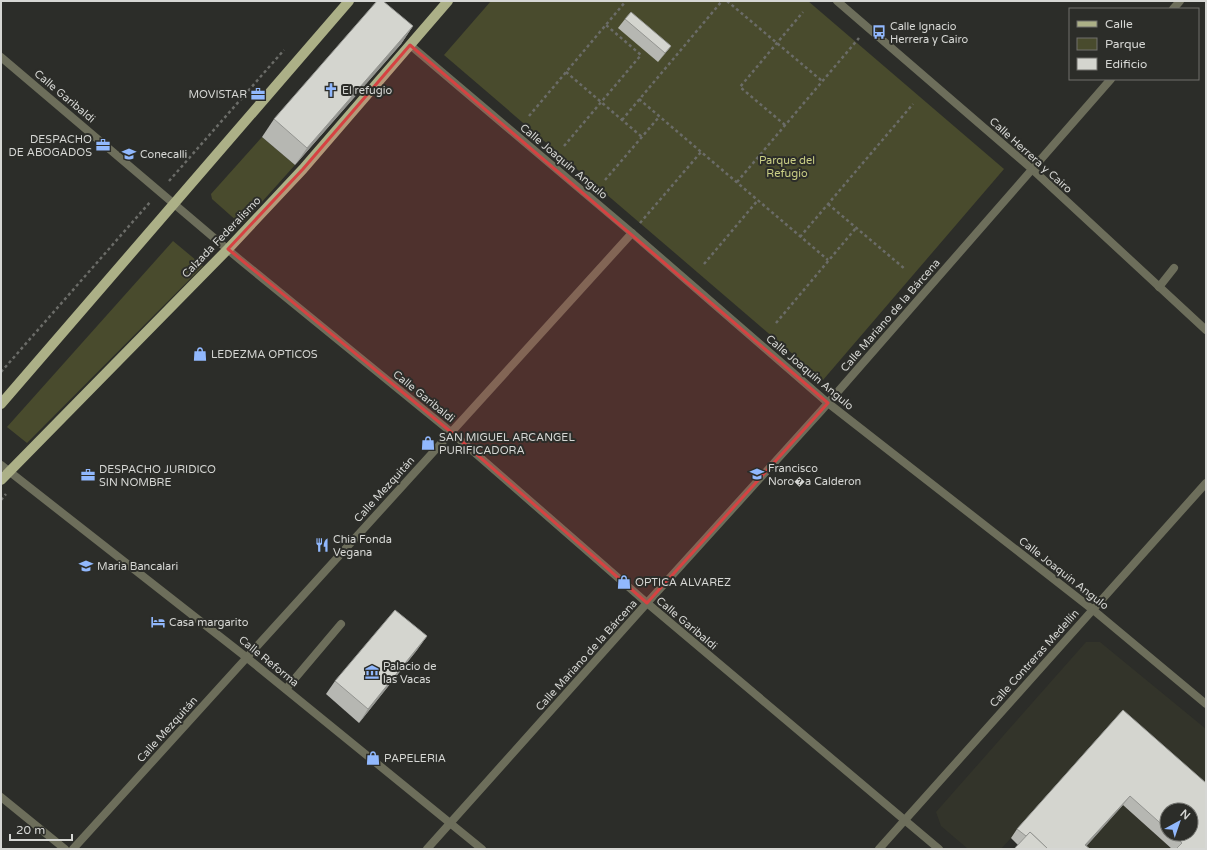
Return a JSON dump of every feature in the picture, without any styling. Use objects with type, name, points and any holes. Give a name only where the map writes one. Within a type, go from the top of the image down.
[{"type":"main road","points":[[1,404],[349,1]]},
{"type":"main road","name":"Calzada Federalismo","points":[[1,480],[5,468],[228,249],[302,170],[448,1]]},
{"type":"street","name":"Calle Herrera y Cairo","points":[[838,1],[1032,169],[1206,330]]},
{"type":"street","name":"Calle Joaquín Angulo","points":[[410,45],[632,232],[828,403],[1092,609],[1206,704]]},
{"type":"street","name":"Calle Garibaldi","points":[[1,57],[174,204],[450,432],[646,603],[939,849]]},
{"type":"street","name":"Calle Mariano de la Bárcena","points":[[427,849],[646,603],[828,403],[1110,80]]},
{"type":"street","name":"Calle Mezquitán","points":[[73,849],[632,232]]},
{"type":"street","points":[[1159,287],[1174,268]]},
{"type":"street","name":"Calle Reforma","points":[[5,468],[246,657],[482,849]]},
{"type":"street","name":"Calle Contreras Medellín","points":[[878,849],[1206,483]]},
{"type":"street","points":[[286,689],[341,624]]},
{"type":"street","points":[[1,797],[65,849]]},
{"type":"path","points":[[529,116],[626,1]]},
{"type":"path","points":[[622,120],[722,1]]},
{"type":"path","points":[[727,1],[822,81]]},
{"type":"path","points":[[785,125],[740,87],[803,12]]},
{"type":"path","points":[[564,146],[641,55],[606,25]]},
{"type":"path","points":[[737,182],[868,27]]},
{"type":"path","points":[[566,72],[642,137]]},
{"type":"path","points":[[639,99],[828,260]]},
{"type":"path","points":[[800,237],[913,104]]},
{"type":"path","points":[[605,180],[659,117]]},
{"type":"path","points":[[632,232],[701,152]]},
{"type":"path","points":[[704,264],[758,200]]},
{"type":"path","points":[[828,204],[905,270]]},
{"type":"path","points":[[776,323],[856,228]]},
{"type":"highlighted area","points":[[410,45],[828,403],[647,603],[451,432],[228,249],[303,169]]},
{"type":"shaded area","points":[[1086,642],[1100,642],[1206,729],[1206,849],[1024,849],[1011,838],[1001,849],[968,849],[941,826],[936,812]]},
{"type":"green space","name":"Parque del Refugio","points":[[491,1],[808,1],[1004,169],[823,380],[444,55]]},
{"type":"green space","points":[[262,137],[295,165],[244,222],[238,222],[212,199],[211,194]]},
{"type":"green space","points":[[173,241],[203,266],[27,443],[7,427]]},
{"type":"building","name":"El refugio","points":[[377,1],[383,1],[413,26],[307,148],[274,119]]},
{"type":"building","points":[[631,12],[671,46],[665,53],[625,19]]},
{"type":"building","name":"Palacio de las Vacas","points":[[395,610],[427,636],[368,709],[335,681]]},
{"type":"building","points":[[1123,710],[1206,783],[1206,849],[1176,849],[1182,843],[1181,842],[1199,842],[1199,802],[1159,802],[1159,822],[1130,796],[1085,845],[1090,849],[1048,849],[1030,832],[1026,836],[1017,829]]},
{"type":"building","points":[[1030,832],[1048,849],[1014,849]]},
{"type":"place","name":"Calle Ignacio Herrera y Cairo","points":[[879,32]]},
{"type":"place","name":"El refugio","points":[[331,90]]},
{"type":"place","name":"MOVISTAR","points":[[258,94]]},
{"type":"place","name":"DESPACHO DE ABOGADOS","points":[[103,145]]},
{"type":"place","name":"Conecalli","points":[[129,154]]},
{"type":"place","name":"LEDEZMA OPTICOS","points":[[200,354]]},
{"type":"place","name":"SAN MIGUEL ARCANGEL PURIFICADORA","points":[[428,443]]},
{"type":"place","name":"Francisco Noro�a Calderon","points":[[757,474]]},
{"type":"place","name":"DESPACHO JURIDICO SIN NOMBRE","points":[[88,475]]},
{"type":"place","name":"Chia Fonda Vegana","points":[[322,545]]},
{"type":"place","name":"Maria Bancalari","points":[[86,566]]},
{"type":"place","name":"OPTICA ALVAREZ","points":[[624,582]]},
{"type":"place","name":"Casa margarito","points":[[158,622]]},
{"type":"place","name":"Palacio de las Vacas","points":[[372,672]]},
{"type":"place","name":"PAPELERIA","points":[[373,758]]}]
